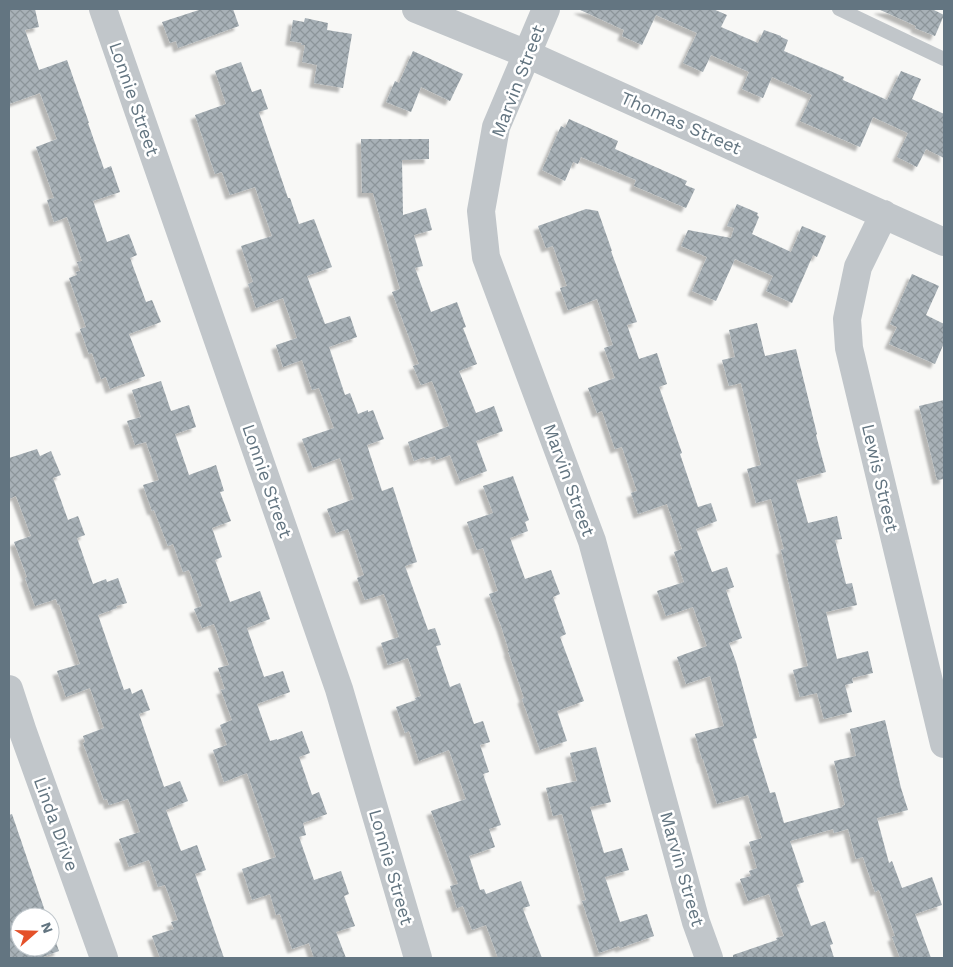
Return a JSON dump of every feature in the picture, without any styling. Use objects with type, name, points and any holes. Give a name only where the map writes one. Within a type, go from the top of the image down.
[{"type":"street","name":"Lonnie Street","points":[[103,9],[339,689],[418,958]]},
{"type":"street","name":"Thomas Street","points":[[416,9],[527,54],[944,242]]},
{"type":"street","name":"Marvin Street","points":[[546,9],[496,128],[481,211],[486,257],[592,541],[696,922],[709,958]]},
{"type":"street","name":"Lewis Street","points":[[884,214],[858,267],[847,319],[850,348],[944,744]]},
{"type":"street","name":"Linda Drive","points":[[9,689],[16,734],[104,958]]},
{"type":"lane","points":[[839,9],[944,59]]},
{"type":"building","points":[[9,9],[35,9],[39,27],[25,30],[39,70],[67,60],[104,169],[111,166],[120,192],[93,201],[107,242],[129,234],[137,255],[130,258],[146,302],[152,300],[161,322],[129,334],[145,376],[110,389],[106,377],[101,379],[92,353],[89,354],[80,329],[86,327],[69,278],[77,275],[76,272],[80,271],[77,262],[82,261],[67,217],[54,222],[47,200],[54,198],[36,147],[57,139],[40,93],[9,104]]},
{"type":"building","points":[[202,9],[233,9],[239,26],[178,48],[176,41],[170,43],[162,22]]},
{"type":"building","points":[[578,9],[713,9],[727,15],[721,27],[758,43],[764,30],[781,36],[788,40],[784,51],[844,77],[843,80],[887,100],[901,71],[921,79],[912,99],[944,114],[944,158],[926,149],[917,167],[897,157],[908,133],[873,117],[860,147],[800,121],[812,95],[772,77],[763,98],[742,89],[749,72],[711,55],[703,72],[683,63],[697,33],[656,15],[642,45],[622,36],[624,30]]},
{"type":"building","points":[[878,9],[932,9],[944,15],[935,36]]},
{"type":"building","points":[[305,18],[328,23],[327,30],[352,34],[343,88],[314,83],[317,65],[302,62],[305,45],[290,41],[293,20],[304,22]]},
{"type":"building","points":[[413,51],[463,74],[450,101],[421,87],[411,112],[386,102],[395,81],[399,83]]},
{"type":"building","points":[[241,62],[252,92],[261,89],[268,109],[259,113],[288,198],[290,198],[299,224],[314,219],[332,267],[307,276],[325,324],[350,316],[357,337],[329,347],[345,395],[350,393],[358,414],[373,410],[384,439],[367,445],[382,491],[393,487],[417,562],[405,566],[428,630],[435,628],[441,645],[436,646],[450,687],[460,683],[474,724],[483,721],[490,742],[480,745],[489,772],[483,774],[501,825],[489,829],[495,847],[469,856],[480,890],[484,889],[486,894],[521,881],[530,906],[523,908],[524,912],[542,958],[498,958],[486,925],[472,930],[463,906],[457,908],[450,886],[458,884],[431,811],[466,799],[449,750],[419,761],[409,731],[405,733],[396,707],[416,700],[415,698],[421,696],[408,658],[388,665],[381,643],[399,637],[384,594],[365,600],[357,578],[364,575],[348,529],[336,533],[327,509],[354,499],[340,458],[313,468],[302,439],[334,428],[319,388],[312,390],[302,360],[283,367],[276,345],[297,338],[283,298],[256,308],[248,284],[253,282],[241,246],[272,236],[255,187],[230,195],[222,172],[215,174],[195,115],[226,104],[215,71]]},
{"type":"building","points":[[569,119],[618,141],[615,149],[687,181],[685,185],[695,189],[686,208],[634,186],[636,180],[581,157],[578,164],[573,162],[565,181],[542,170],[561,126],[565,128]]},
{"type":"building","points":[[361,139],[429,139],[429,159],[402,160],[403,215],[426,208],[432,230],[414,235],[423,266],[415,268],[431,312],[457,302],[466,327],[463,328],[477,364],[459,371],[476,413],[494,406],[503,431],[476,441],[487,471],[460,481],[450,455],[436,460],[435,456],[425,459],[424,457],[414,461],[408,442],[449,426],[432,381],[421,385],[413,366],[419,364],[392,292],[400,289],[373,193],[362,193]]},
{"type":"building","points":[[737,204],[758,213],[759,217],[752,234],[791,252],[802,226],[826,236],[817,257],[813,255],[792,303],[766,291],[773,276],[735,259],[716,301],[692,291],[707,257],[681,246],[688,230],[731,238],[734,228],[727,226]]},
{"type":"building","points":[[586,209],[598,211],[637,322],[627,325],[639,359],[657,353],[667,384],[659,387],[698,507],[711,503],[717,521],[696,529],[712,572],[727,567],[734,587],[726,590],[742,638],[729,643],[757,738],[753,739],[770,793],[775,792],[784,823],[843,807],[845,805],[834,761],[856,756],[850,729],[885,720],[908,810],[877,818],[889,863],[892,861],[902,888],[932,877],[942,905],[915,914],[931,958],[900,958],[892,937],[895,936],[879,890],[875,892],[863,857],[856,859],[848,829],[834,833],[833,829],[790,841],[804,882],[796,885],[811,926],[825,921],[833,944],[830,945],[834,958],[733,958],[733,955],[784,936],[769,894],[748,901],[740,879],[751,876],[749,871],[757,868],[749,842],[762,838],[748,795],[717,804],[695,734],[724,726],[710,676],[686,684],[677,657],[707,646],[693,607],[666,616],[657,591],[684,582],[674,552],[682,549],[667,504],[638,514],[631,493],[637,491],[622,447],[615,449],[602,411],[597,413],[588,388],[615,378],[604,348],[613,345],[597,299],[568,310],[560,288],[567,286],[553,246],[546,248],[538,226]]},
{"type":"building","points":[[912,274],[939,286],[926,315],[944,324],[944,343],[935,364],[889,344],[897,327],[890,324]]},
{"type":"building","points":[[757,323],[765,356],[796,349],[826,472],[796,480],[808,523],[837,516],[842,539],[835,540],[846,584],[852,583],[857,605],[826,612],[837,659],[868,651],[873,673],[852,678],[853,683],[845,685],[852,712],[824,719],[817,693],[800,697],[793,670],[808,666],[781,550],[784,549],[771,499],[756,503],[747,469],[761,465],[741,383],[729,386],[722,360],[735,357],[729,330]]},
{"type":"building","points":[[161,381],[171,411],[189,405],[196,427],[175,434],[189,475],[216,465],[224,491],[220,492],[231,521],[212,528],[222,557],[215,560],[230,602],[260,591],[270,619],[247,628],[264,677],[283,671],[290,692],[257,704],[270,741],[302,731],[310,753],[299,757],[312,795],[319,792],[327,814],[303,823],[306,835],[299,837],[314,880],[341,871],[349,894],[344,896],[355,926],[336,932],[346,958],[314,958],[309,943],[292,949],[280,914],[276,915],[270,894],[252,900],[242,869],[276,857],[247,773],[224,782],[213,750],[227,745],[220,725],[232,720],[221,690],[225,689],[218,668],[229,665],[214,624],[202,628],[194,609],[202,606],[189,570],[183,572],[173,544],[168,546],[154,510],[152,511],[143,485],[159,480],[146,442],[135,445],[127,421],[141,417],[132,390]]},
{"type":"building","points":[[944,400],[944,479],[937,480],[919,406]]},
{"type":"building","points":[[37,449],[40,456],[51,451],[61,475],[53,478],[68,520],[78,516],[85,535],[77,538],[93,584],[106,579],[107,582],[118,578],[127,603],[98,615],[124,690],[130,688],[132,694],[142,689],[150,710],[139,714],[164,787],[180,781],[188,801],[166,810],[181,851],[197,845],[206,870],[195,874],[224,958],[160,958],[152,936],[174,929],[171,922],[178,920],[165,885],[158,887],[149,860],[129,867],[119,839],[140,832],[128,799],[109,805],[107,799],[104,800],[83,743],[85,742],[83,736],[104,728],[90,688],[66,697],[57,671],[80,664],[56,599],[35,606],[14,542],[31,536],[16,496],[9,499],[9,458]]},
{"type":"building","points":[[513,476],[529,520],[525,522],[528,531],[510,538],[525,579],[551,570],[560,594],[553,597],[566,634],[560,637],[584,701],[557,711],[567,741],[540,750],[489,594],[498,591],[483,548],[477,550],[467,522],[493,513],[483,486]]},
{"type":"building","points":[[596,747],[611,802],[590,807],[604,853],[622,848],[629,870],[605,877],[620,922],[647,914],[654,936],[599,953],[582,901],[586,900],[562,814],[553,816],[546,788],[577,781],[570,753]]},
{"type":"building","points":[[12,814],[44,907],[10,907],[10,957],[43,957],[40,958],[9,958],[9,815]]}]
